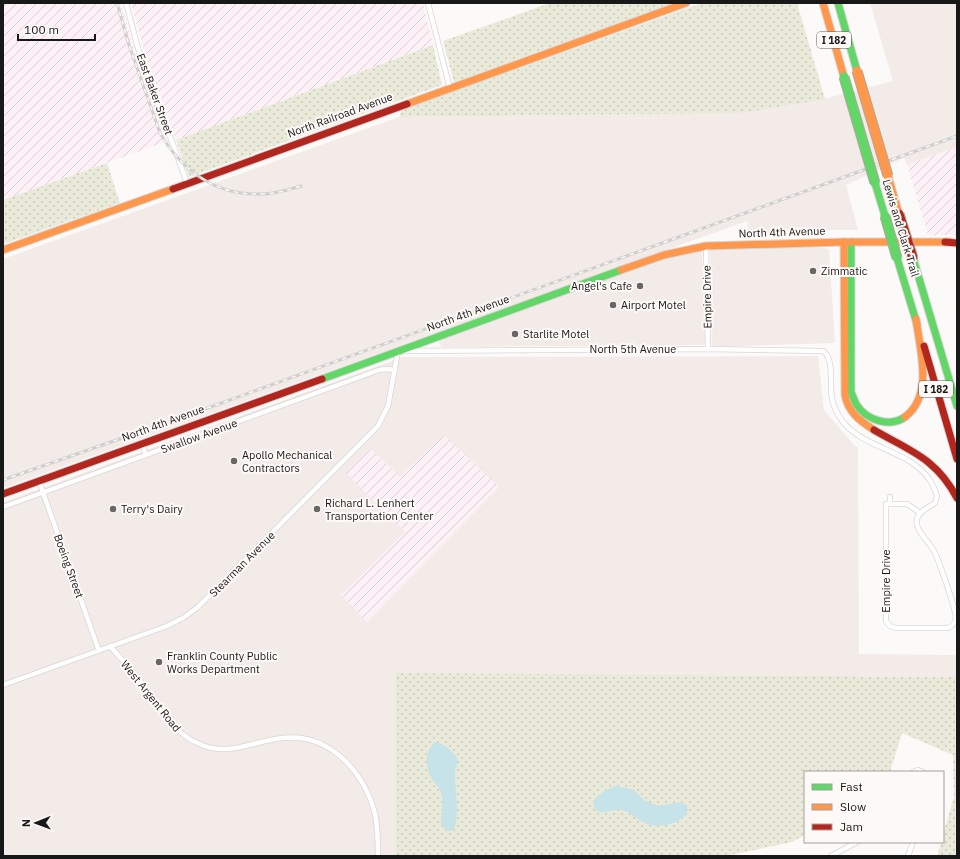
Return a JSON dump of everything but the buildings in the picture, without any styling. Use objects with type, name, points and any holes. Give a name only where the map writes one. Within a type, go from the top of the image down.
[{"type":"main road","name":"North Railroad Avenue","points":[[3,250],[686,3]]},
{"type":"main road","name":"Lewis and Clark Trail","points":[[823,3],[957,460]]},
{"type":"main road","name":"Lewis and Clark Trail","points":[[839,3],[857,71],[957,406]]},
{"type":"main road","name":"North 4th Avenue","points":[[3,494],[664,255],[706,246],[847,242],[957,243]]},
{"type":"main road","points":[[847,242],[851,392],[858,408],[871,419],[882,422],[899,420],[909,414],[919,400],[922,389],[922,364],[916,319]]},
{"type":"main road","points":[[847,242],[845,389],[849,407],[860,421],[925,458],[940,472],[957,498]]},
{"type":"main road","points":[[940,350],[957,387]]},
{"type":"street","name":"East Baker Street","points":[[126,3],[138,48],[187,183]]},
{"type":"street","points":[[428,3],[450,89]]},
{"type":"street","name":"Empire Drive","points":[[706,246],[708,349]]},
{"type":"street","name":"North 5th Avenue","points":[[398,351],[708,349],[823,352],[830,359],[831,392],[836,411],[849,428],[860,436],[912,464],[930,480],[937,496],[935,503],[920,513]]},
{"type":"street","name":"Stearman Avenue","points":[[3,685],[175,622],[205,601],[378,426],[388,406],[398,351]]},
{"type":"street","name":"Swallow Avenue","points":[[3,507],[379,370],[395,370]]},
{"type":"street","points":[[142,444],[146,455]]},
{"type":"street","name":"Boeing Street","points":[[39,481],[99,650]]},
{"type":"street","points":[[890,497],[890,504],[908,504],[920,513]]},
{"type":"street","name":"Empire Drive","points":[[890,504],[886,504],[886,618],[888,624],[892,628],[948,628],[953,625],[956,619],[952,601],[934,551],[917,526],[917,519],[920,513]]},
{"type":"street","name":"West Argent Road","points":[[110,646],[136,676],[176,728],[196,743],[229,750],[279,738],[308,739],[319,743],[337,754],[348,763],[357,775],[370,799],[378,828],[378,856]]},
{"type":"street","points":[[831,856],[841,854],[857,843]]},
{"type":"street","points":[[908,856],[913,843]]},
{"type":"shaded area","points":[[3,3],[121,3],[132,43],[168,141],[3,200]]},
{"type":"shaded area","points":[[131,3],[423,3],[433,45],[176,140],[143,47]]},
{"type":"shaded area","points":[[870,3],[957,3],[957,147],[907,165],[904,158],[846,185],[858,230],[798,230],[749,234],[747,221],[3,488],[3,259],[399,117],[741,113],[827,98],[893,81]]},
{"type":"shaded area","points":[[957,147],[957,235],[928,235],[907,165]]},
{"type":"shaded area","points":[[801,246],[829,249],[835,343],[712,347],[710,249]]},
{"type":"shaded area","points":[[702,249],[705,345],[442,347],[438,343],[441,339],[667,257]]},
{"type":"shaded area","points":[[818,356],[824,410],[855,446],[858,447],[859,654],[957,655],[957,677],[396,673],[396,856],[3,856],[3,502],[403,357]]},
{"type":"shaded area","points":[[444,435],[499,487],[367,622],[341,595],[405,532],[346,473],[370,448],[400,477]]},
{"type":"green space","points":[[550,3],[674,3],[454,82],[443,41]]},
{"type":"green space","points":[[702,3],[797,3],[825,99],[741,113],[399,117],[402,110]]},
{"type":"green space","points":[[433,45],[442,85],[189,177],[176,140]]},
{"type":"green space","points":[[107,163],[120,203],[3,244],[3,200]]},
{"type":"green space","points":[[396,673],[957,677],[957,856],[937,856],[941,843],[944,843],[944,831],[954,797],[953,755],[902,733],[890,771],[804,771],[804,836],[792,842],[726,856],[396,856]]},
{"type":"water","points":[[435,742],[438,742],[451,750],[457,758],[455,773],[457,815],[454,829],[450,831],[445,829],[441,824],[442,796],[439,788],[431,777],[427,763],[429,750]]},
{"type":"water","points":[[616,786],[634,790],[645,801],[659,806],[682,802],[686,805],[688,810],[677,822],[665,825],[644,823],[622,810],[604,812],[597,811],[594,806],[596,798],[603,792]]},
{"type":"railway","points":[[117,3],[129,45],[160,133],[169,147],[190,170],[215,186],[245,194],[282,192],[301,186]]},
{"type":"railway","points":[[3,480],[216,405],[957,136]]},
{"type":"traffic: fast","points":[[838,3],[857,71]]},
{"type":"traffic: fast","points":[[844,77],[875,183]]},
{"type":"traffic: fast","points":[[875,183],[885,216]]},
{"type":"traffic: fast","points":[[885,216],[897,258]]},
{"type":"traffic: fast","points":[[851,242],[851,392],[860,410],[878,421],[892,422],[905,417]]},
{"type":"traffic: fast","points":[[897,258],[917,324]]},
{"type":"traffic: fast","points":[[913,258],[957,406]]},
{"type":"traffic: fast","points":[[322,379],[621,270]]},
{"type":"traffic: slow","points":[[407,104],[686,3]]},
{"type":"traffic: slow","points":[[823,3],[844,77]]},
{"type":"traffic: slow","points":[[857,71],[888,176]]},
{"type":"traffic: slow","points":[[888,176],[899,214]]},
{"type":"traffic: slow","points":[[3,250],[173,189]]},
{"type":"traffic: slow","points":[[621,270],[664,255],[706,246],[844,242],[950,242]]},
{"type":"traffic: slow","points":[[844,242],[845,395],[855,416],[874,430]]},
{"type":"traffic: slow","points":[[905,417],[914,408],[920,397],[922,384],[922,358],[916,319]]},
{"type":"traffic: jam","points":[[173,189],[407,104]]},
{"type":"traffic: jam","points":[[899,214],[913,258]]},
{"type":"traffic: jam","points":[[945,242],[957,243]]},
{"type":"traffic: jam","points":[[924,346],[957,459]]},
{"type":"traffic: jam","points":[[3,494],[322,379]]},
{"type":"traffic: jam","points":[[874,430],[911,450],[931,464],[949,484],[957,498]]},
{"type":"place","name":"Zimmatic","points":[[813,271]]},
{"type":"place","name":"Angel's Cafe","points":[[640,286]]},
{"type":"place","name":"Airport Motel","points":[[613,305]]},
{"type":"place","name":"Starlite Motel","points":[[515,334]]},
{"type":"place","name":"Apollo Mechanical Contractors","points":[[234,461]]},
{"type":"place","name":"Terry's Dairy","points":[[113,509]]},
{"type":"place","name":"Richard L. Lenhert Transportation Center","points":[[317,509]]},
{"type":"place","name":"Franklin County Public Works Department","points":[[159,662]]}]
